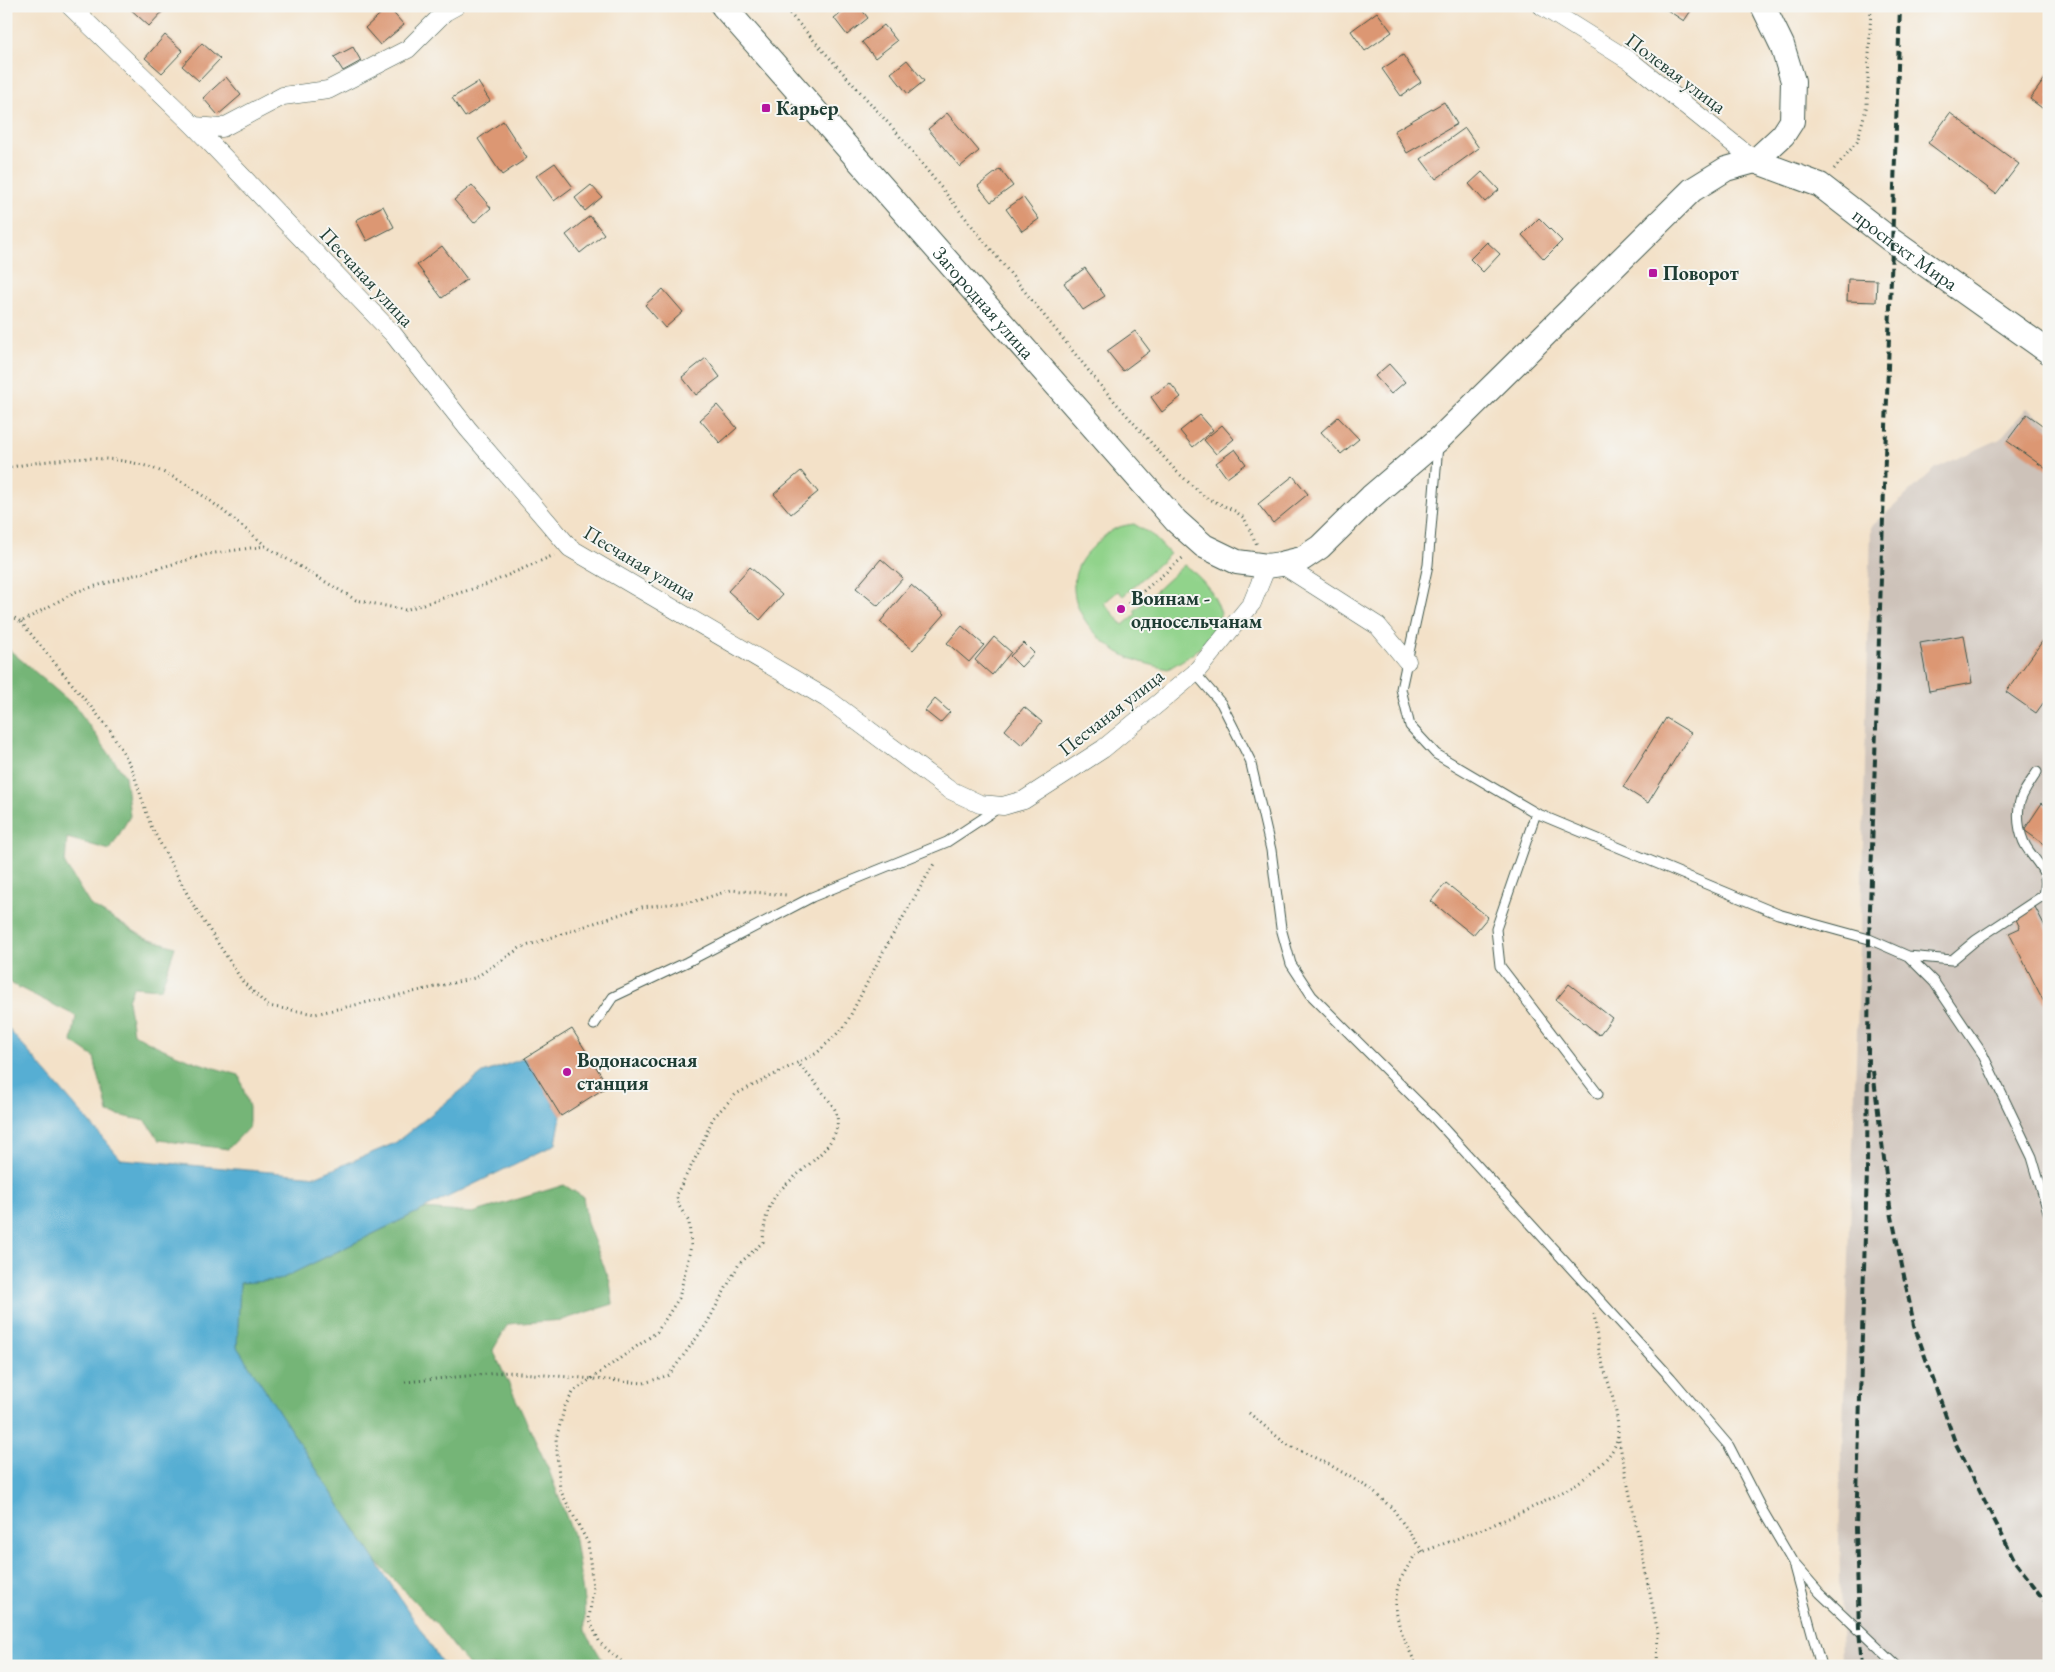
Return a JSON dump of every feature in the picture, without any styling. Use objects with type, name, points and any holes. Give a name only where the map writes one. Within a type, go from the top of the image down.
[{"type":"street","name":"Песчаная улица","points":[[70,6],[194,126],[393,334],[468,429],[570,548],[826,698],[948,789],[980,804],[1003,806],[1024,800],[1103,749],[1195,673],[1252,603],[1274,565]]},
{"type":"street","points":[[194,126],[222,128],[283,96],[328,90],[408,48],[445,12],[456,6]]},
{"type":"street","name":"Загородная улица","points":[[723,6],[1176,521],[1200,543],[1237,562],[1274,565]]},
{"type":"street","name":"Полевая улица","points":[[1542,6],[1633,63],[1755,161]]},
{"type":"street","points":[[1274,565],[1302,559],[1320,547],[1372,497],[1439,439],[1692,190],[1726,169],[1755,161],[1783,135],[1792,121],[1793,81],[1782,45],[1763,6]]},
{"type":"street","name":"проспект Мира","points":[[1755,161],[1820,185],[1891,240],[2049,352]]},
{"type":"street","points":[[1274,565],[1378,626],[1407,661]]},
{"type":"lane","points":[[1439,439],[1428,565],[1401,689],[1410,726],[1436,754],[1536,813],[1778,914],[1869,939],[1908,956],[1952,960],[1976,940],[2044,895],[2047,881],[2040,863],[2028,850],[2019,830],[2019,804],[2037,772]]},
{"type":"lane","points":[[1195,673],[1221,703],[1250,760],[1271,850],[1282,928],[1291,964],[1312,996],[1435,1119],[1729,1446],[1761,1508],[1792,1561],[1820,1593],[1897,1666]]},
{"type":"lane","points":[[594,1025],[613,997],[694,958],[812,897],[947,842],[1003,806]]},
{"type":"lane","points":[[1536,813],[1496,929],[1500,966],[1598,1094]]},
{"type":"lane","points":[[1908,956],[1934,982],[1982,1052],[2032,1157],[2049,1215]]},
{"type":"lane","points":[[1792,1561],[1821,1666]]},
{"type":"path","points":[[783,6],[896,133],[1101,386],[1176,471],[1205,497],[1235,511],[1244,518],[1274,565]]},
{"type":"path","points":[[1820,185],[1857,142],[1865,114],[1870,61],[1871,6]]},
{"type":"path","points":[[6,468],[38,462],[88,457],[136,463],[175,478],[210,500],[265,546],[356,600],[405,610],[488,584],[570,548]]},
{"type":"path","points":[[1128,604],[1200,543]]},
{"type":"path","points":[[21,622],[75,592],[208,554],[265,546]]},
{"type":"path","points":[[6,613],[21,622],[110,730],[131,766],[151,826],[192,903],[243,982],[268,1006],[315,1014],[475,978],[520,948],[642,907],[696,901],[731,890],[812,897]]},
{"type":"path","points":[[621,1661],[600,1643],[589,1619],[593,1588],[588,1543],[560,1490],[556,1439],[570,1398],[574,1390],[657,1332],[679,1298],[691,1246],[689,1222],[679,1206],[676,1196],[713,1118],[736,1094],[817,1054],[846,1026],[883,952],[947,842]]},
{"type":"path","points":[[405,1382],[508,1372],[644,1383],[669,1375],[706,1325],[738,1264],[763,1242],[765,1216],[777,1194],[820,1154],[837,1128],[836,1111],[798,1063]]},
{"type":"path","points":[[1594,1294],[1593,1308],[1600,1352],[1613,1400],[1658,1633],[1657,1666]]},
{"type":"path","points":[[1249,1414],[1286,1444],[1330,1465],[1369,1488],[1393,1509],[1423,1552]]},
{"type":"path","points":[[1417,1666],[1402,1637],[1396,1614],[1397,1589],[1415,1555],[1509,1519],[1567,1490],[1592,1473],[1615,1449],[1618,1433]]},
{"type":"shaded area","points":[[2027,408],[2049,424],[2049,1666],[1842,1666],[1839,1537],[1861,920],[1871,527],[1936,468],[2000,439]]},
{"type":"green space","points":[[1134,524],[1152,535],[1170,554],[1123,596],[1118,591],[1104,603],[1123,625],[1136,614],[1134,611],[1184,565],[1207,586],[1215,598],[1221,613],[1206,641],[1194,652],[1168,669],[1131,658],[1111,647],[1089,626],[1081,614],[1076,601],[1074,587],[1081,561],[1111,531]]},
{"type":"green space","points":[[6,647],[76,707],[125,776],[130,816],[110,850],[67,838],[65,864],[90,905],[144,937],[175,947],[161,989],[133,987],[128,1000],[133,1033],[158,1047],[184,1058],[239,1075],[249,1107],[249,1127],[228,1149],[159,1140],[146,1121],[108,1113],[94,1057],[72,1042],[76,1016],[12,984],[6,976]]},
{"type":"green space","points":[[564,1185],[583,1197],[587,1223],[610,1282],[613,1304],[562,1320],[508,1324],[493,1350],[548,1468],[575,1540],[584,1601],[585,1631],[606,1666],[469,1666],[437,1625],[376,1561],[237,1347],[240,1283],[279,1280],[424,1209],[473,1213]]},
{"type":"water","points":[[6,1026],[121,1159],[317,1176],[395,1143],[483,1073],[525,1058],[561,1116],[556,1144],[279,1280],[240,1283],[237,1347],[444,1666],[6,1666]]},
{"type":"building","points":[[127,6],[162,6],[165,9],[149,26]]},
{"type":"building","points":[[849,6],[859,6],[868,18],[847,35],[834,18]]},
{"type":"building","points":[[1661,6],[1694,6],[1684,21]]},
{"type":"building","points":[[388,7],[404,25],[380,45],[365,28]]},
{"type":"building","points":[[1377,12],[1392,32],[1365,51],[1351,31]]},
{"type":"building","points":[[884,25],[897,41],[875,58],[862,42]]},
{"type":"building","points":[[165,35],[183,51],[162,73],[145,58]]},
{"type":"building","points":[[202,43],[220,59],[199,81],[182,66]]},
{"type":"building","points":[[353,47],[361,61],[343,71],[334,57]]},
{"type":"building","points":[[1403,55],[1421,82],[1401,96],[1382,69]]},
{"type":"building","points":[[907,60],[924,81],[908,94],[891,73]]},
{"type":"building","points":[[2049,73],[2049,108],[2046,111],[2030,99]]},
{"type":"building","points":[[226,77],[241,95],[218,115],[203,98]]},
{"type":"building","points":[[478,82],[490,101],[465,117],[452,98]]},
{"type":"building","points":[[1444,102],[1457,124],[1407,153],[1394,131]]},
{"type":"building","points":[[947,113],[979,151],[960,167],[928,129]]},
{"type":"building","points":[[1950,113],[2019,164],[1996,194],[1928,143]]},
{"type":"building","points":[[503,121],[527,158],[502,175],[478,139]]},
{"type":"building","points":[[1465,128],[1479,148],[1436,179],[1421,159]]},
{"type":"building","points":[[555,163],[573,187],[554,201],[536,176]]},
{"type":"building","points":[[1000,169],[1013,186],[991,202],[978,186]]},
{"type":"building","points":[[1482,172],[1499,190],[1485,202],[1469,184]]},
{"type":"building","points":[[472,185],[491,208],[474,223],[454,200]]},
{"type":"building","points":[[591,185],[602,197],[585,211],[575,198]]},
{"type":"building","points":[[1023,197],[1039,219],[1022,231],[1006,209]]},
{"type":"building","points":[[383,206],[394,227],[367,241],[356,220]]},
{"type":"building","points":[[590,216],[604,234],[580,253],[566,235]]},
{"type":"building","points":[[1539,218],[1562,241],[1544,259],[1522,235]]},
{"type":"building","points":[[1487,242],[1500,254],[1483,272],[1470,259]]},
{"type":"building","points":[[442,246],[467,279],[442,298],[417,265]]},
{"type":"building","points":[[1085,268],[1105,296],[1083,310],[1064,283]]},
{"type":"building","points":[[1848,279],[1877,280],[1876,302],[1847,301]]},
{"type":"building","points":[[663,289],[683,312],[665,328],[645,305]]},
{"type":"building","points":[[1135,331],[1150,351],[1123,371],[1107,351]]},
{"type":"building","points":[[706,358],[720,377],[696,395],[682,377]]},
{"type":"building","points":[[1389,364],[1405,382],[1391,394],[1375,376]]},
{"type":"building","points":[[1170,383],[1181,397],[1162,412],[1151,397]]},
{"type":"building","points":[[717,405],[737,428],[720,443],[700,420]]},
{"type":"building","points":[[2027,414],[2049,430],[2049,471],[2007,441]]},
{"type":"building","points":[[1200,415],[1213,430],[1193,447],[1180,431]]},
{"type":"building","points":[[1338,417],[1359,439],[1341,454],[1321,432]]},
{"type":"building","points":[[1222,425],[1234,439],[1216,454],[1204,440]]},
{"type":"building","points":[[1235,449],[1246,464],[1227,478],[1216,463]]},
{"type":"building","points":[[801,471],[818,492],[791,514],[774,494]]},
{"type":"building","points":[[1293,476],[1308,494],[1273,523],[1258,504]]},
{"type":"building","points":[[881,559],[903,578],[878,606],[856,588]]},
{"type":"building","points":[[750,567],[782,595],[760,620],[728,591]]},
{"type":"building","points":[[911,585],[945,614],[913,650],[880,622]]},
{"type":"building","points":[[962,626],[984,645],[969,662],[947,643]]},
{"type":"building","points":[[2049,632],[2049,695],[2036,713],[2006,692]]},
{"type":"building","points":[[1964,635],[1972,683],[1929,691],[1920,643]]},
{"type":"building","points":[[994,637],[1011,652],[992,675],[975,660]]},
{"type":"building","points":[[1024,643],[1034,653],[1021,667],[1010,656]]},
{"type":"building","points":[[935,699],[950,712],[940,723],[925,711]]},
{"type":"building","points":[[1024,707],[1042,722],[1022,745],[1005,730]]},
{"type":"building","points":[[1666,718],[1691,733],[1648,803],[1623,787]]},
{"type":"building","points":[[2042,803],[2049,808],[2049,848],[2024,830]]},
{"type":"building","points":[[1446,883],[1488,917],[1473,935],[1431,901]]},
{"type":"building","points":[[2034,905],[2049,934],[2049,1012],[2009,933],[2020,928],[2014,915]]},
{"type":"building","points":[[1569,984],[1612,1018],[1599,1035],[1556,1000]]},
{"type":"building","name":"Водонасосная станция","points":[[572,1029],[608,1086],[561,1116],[525,1058]]},
{"type":"railway","points":[[1862,1666],[1856,1528],[1867,1171],[1869,939],[1900,6]]},
{"type":"railway","points":[[1873,1071],[1890,1207],[1914,1325],[1955,1442],[2016,1563],[2049,1605]]},
{"type":"place","name":"Карьер","points":[[766,108]]},
{"type":"place","name":"Поворот","points":[[1653,273]]},
{"type":"place","name":"Воинам - односельчанам","points":[[1121,609]]},
{"type":"place","name":"Водонасосная станция","points":[[567,1072]]}]
